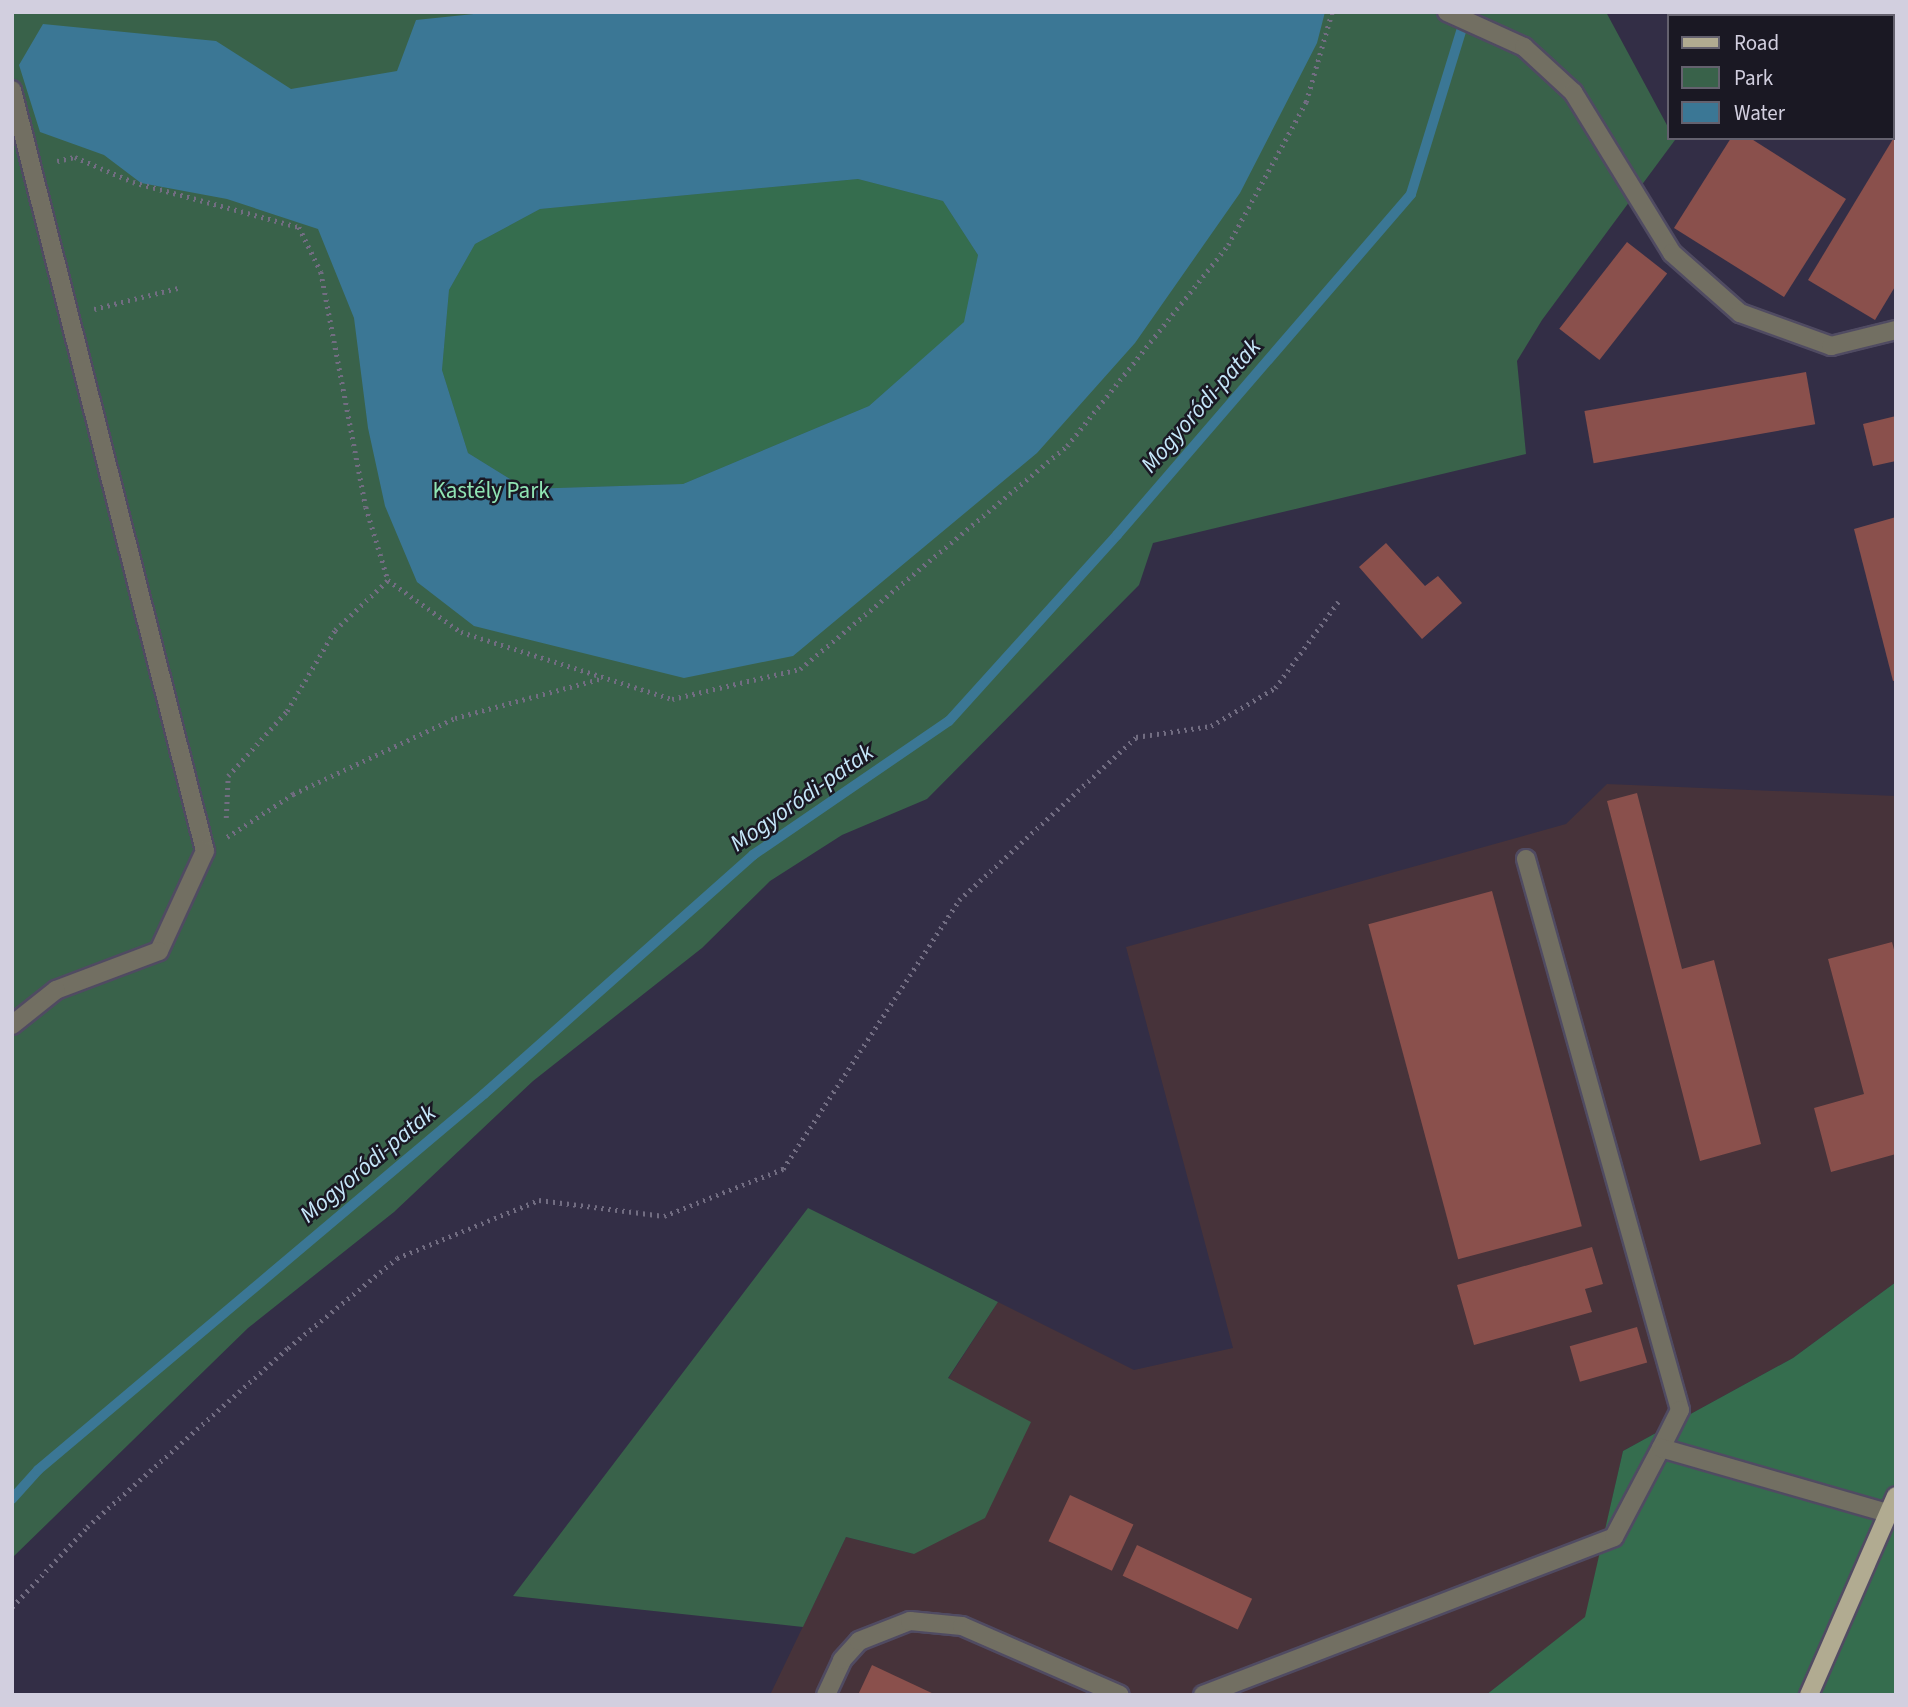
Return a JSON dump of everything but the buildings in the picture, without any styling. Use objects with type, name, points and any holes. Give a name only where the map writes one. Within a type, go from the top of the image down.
[{"type":"main road","points":[[1809,1695],[1896,1496]]},
{"type":"lane","points":[[1447,12],[1524,47],[1573,92],[1672,253],[1740,313],[1831,346],[1896,330]]},
{"type":"lane","points":[[12,90],[205,851],[159,951],[56,990],[12,1025]]},
{"type":"lane","points":[[1203,1695],[1614,1537],[1680,1410],[1526,859]]},
{"type":"lane","points":[[1661,1448],[1888,1513]]},
{"type":"lane","points":[[826,1695],[842,1660],[859,1641],[910,1621],[935,1621],[962,1626],[1120,1695]]},
{"type":"path","points":[[32,167],[75,157],[133,182],[299,227],[321,272],[366,507],[388,580],[461,632],[672,699],[800,669],[1067,446],[1228,244],[1306,102],[1332,12]]},
{"type":"path","points":[[69,315],[178,288]]},
{"type":"path","points":[[388,580],[335,630],[287,711],[228,776],[225,838],[293,794],[455,718],[604,677]]},
{"type":"path","points":[[12,1607],[97,1518],[288,1348],[397,1258],[539,1200],[664,1216],[783,1169],[959,900],[1136,737],[1211,726],[1275,688],[1338,602]]},
{"type":"shaded area","points":[[1607,784],[1896,796],[1896,1282],[1793,1358],[1623,1451],[1586,1617],[1486,1695],[770,1695],[846,1537],[914,1554],[948,1379],[998,1302],[1134,1370],[1233,1348],[1126,947],[1566,824]]},
{"type":"green space","name":"Kastély Park","points":[[12,12],[1606,12],[1666,123],[1666,140],[1675,140],[1542,320],[1517,361],[1526,454],[1153,543],[1139,585],[927,799],[842,835],[770,881],[702,948],[533,1081],[394,1212],[248,1328],[12,1558]]},
{"type":"green space","points":[[858,179],[943,201],[978,255],[965,322],[869,406],[683,484],[526,489],[468,453],[442,370],[449,290],[475,244],[540,209]]},
{"type":"green space","points":[[808,1208],[998,1302],[948,1378],[1031,1422],[985,1518],[914,1554],[846,1537],[803,1627],[513,1596]]},
{"type":"green space","points":[[1896,1282],[1896,1695],[1486,1695],[1585,1617],[1623,1451],[1793,1358]]},
{"type":"water","points":[[493,12],[1325,12],[1317,43],[1240,193],[1135,343],[1037,453],[793,656],[684,678],[474,626],[417,582],[385,506],[368,428],[354,318],[318,229],[227,199],[141,183],[104,155],[40,132],[19,65],[43,24],[216,41],[291,89],[397,71],[416,20]],"holes":[[[858,179],[943,201],[978,255],[964,322],[869,406],[683,484],[526,489],[468,453],[442,370],[449,290],[475,244],[540,209]]]},
{"type":"waterway","name":"Mogyoródi-patak","points":[[12,1499],[38,1470],[484,1094],[753,855],[949,721],[1117,535],[1411,194],[1466,15]]}]
